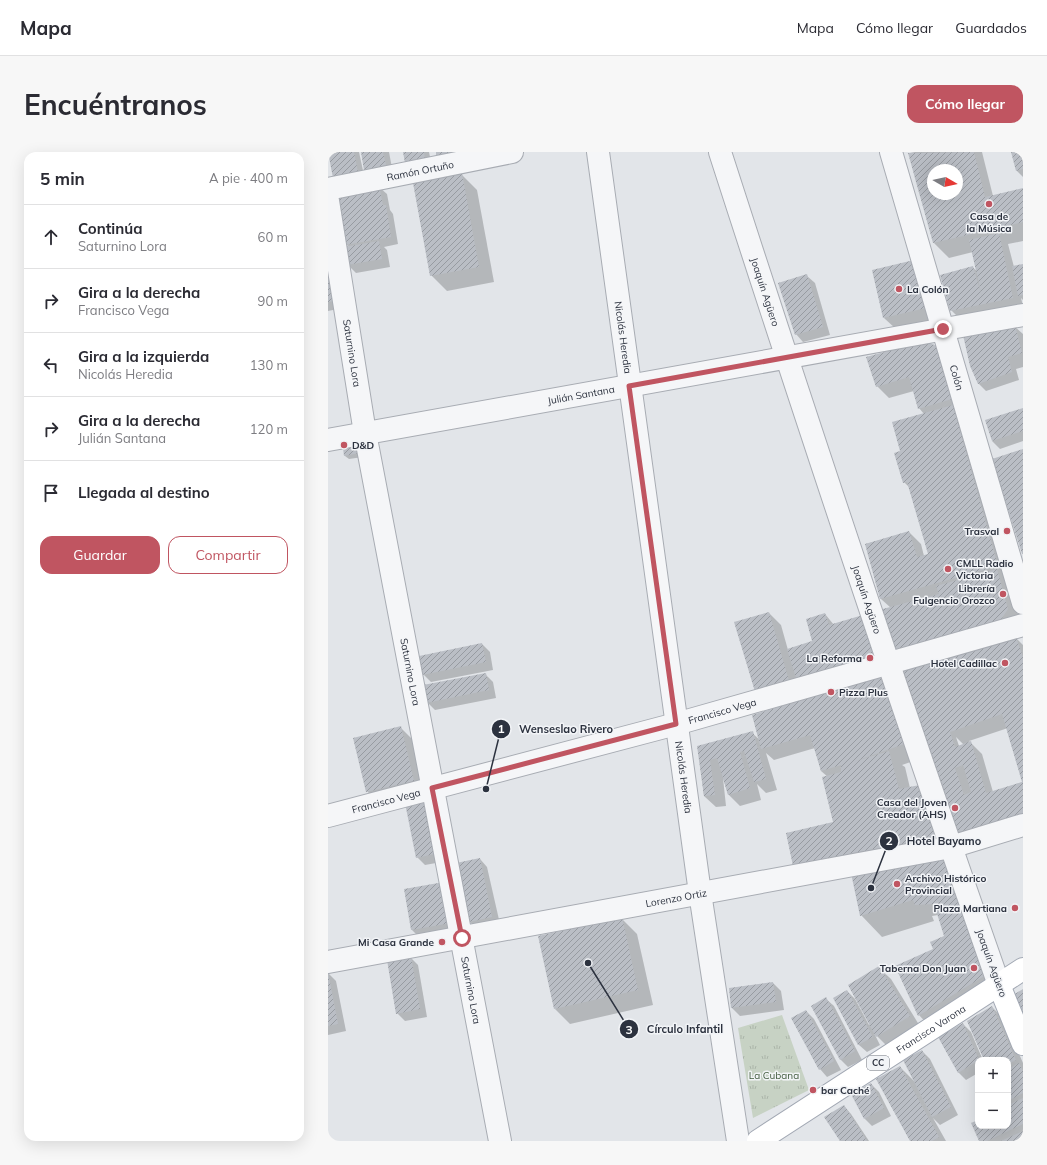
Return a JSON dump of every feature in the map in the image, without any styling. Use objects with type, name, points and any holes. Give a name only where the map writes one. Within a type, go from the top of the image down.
[{"type":"main road","name":"Francisco Varona","points":[[758,1141],[1023,969]]},
{"type":"main road","name":"Joaquín Agüero","points":[[999,985],[1023,1044]]},
{"type":"street","name":"Ramón Ortuño","points":[[328,189],[512,152]]},
{"type":"street","name":"Nicolás Heredia","points":[[598,152],[676,724],[738,1141]]},
{"type":"street","name":"Joaquín Agüero","points":[[720,152],[786,358],[999,985]]},
{"type":"street","name":"Colón","points":[[891,152],[1023,603]]},
{"type":"street","name":"Saturnino Lora","points":[[328,201],[365,433],[500,1141]]},
{"type":"street","name":"Julián Santana","points":[[328,440],[1023,315]]},
{"type":"street","name":"Francisco Vega","points":[[328,816],[676,724],[1023,625]]},
{"type":"street","name":"Lorenzo Ortiz","points":[[328,962],[951,847],[1017,827]]},
{"type":"green space","name":"La Cubana","points":[[782,1015],[809,1090],[753,1118],[738,1028]]},
{"type":"building","points":[[328,152],[354,152],[358,172],[333,178]]},
{"type":"building","points":[[361,152],[383,152],[386,165],[364,170]]},
{"type":"building","points":[[403,152],[424,152],[425,159],[405,163]]},
{"type":"building","points":[[436,152],[458,152],[436,157]]},
{"type":"building","points":[[974,152],[985,197],[1023,188],[1023,222],[933,243],[908,153]]},
{"type":"building","points":[[1011,152],[1023,152],[1023,169],[1016,171]]},
{"type":"building","points":[[462,173],[479,267],[430,276],[413,183]]},
{"type":"building","points":[[379,185],[383,205],[386,205],[391,237],[345,245],[337,193]]},
{"type":"building","points":[[999,233],[1013,298],[950,311],[940,275],[973,266],[982,297],[969,240]]},
{"type":"building","points":[[379,241],[382,259],[347,265],[344,247]]},
{"type":"building","name":"La Colón","points":[[914,260],[926,308],[883,318],[872,270]]},
{"type":"building","points":[[1023,264],[1023,295],[1018,296],[1012,266]]},
{"type":"building","points":[[807,274],[823,327],[795,335],[778,283]]},
{"type":"building","points":[[331,276],[335,301],[328,302],[328,277]]},
{"type":"building","points":[[1015,325],[1022,353],[1008,357],[1012,372],[978,384],[970,366],[963,335]]},
{"type":"building","points":[[925,341],[939,347],[952,399],[918,409],[909,377],[876,387],[866,357]]},
{"type":"building","points":[[953,405],[998,566],[880,599],[865,544],[909,531],[917,557],[928,554],[907,482],[903,483],[894,453],[900,451],[892,422]]},
{"type":"building","points":[[1023,408],[1023,431],[992,441],[985,420]]},
{"type":"building","points":[[356,437],[360,453],[344,456],[342,440]]},
{"type":"building","points":[[1023,449],[1023,554],[1022,554],[992,459]]},
{"type":"building","points":[[997,569],[1008,609],[1000,621],[952,633],[901,650],[891,647],[879,610],[939,594],[936,586]]},
{"type":"building","points":[[769,612],[790,684],[756,695],[734,622]]},
{"type":"building","points":[[825,613],[829,625],[863,615],[875,655],[796,678],[787,649],[812,641],[806,619]]},
{"type":"building","points":[[1016,637],[1023,657],[1023,814],[955,833],[901,677],[904,670]],"holes":[[[1002,714],[1022,782],[986,793],[971,741],[955,747],[950,732]],[[963,765],[971,792],[964,795],[955,768]]]},
{"type":"building","points":[[482,643],[486,662],[422,675],[419,656]]},
{"type":"building","points":[[486,673],[489,690],[426,703],[423,685]]},
{"type":"building","points":[[884,674],[907,743],[853,762],[889,751],[899,789],[925,784],[944,837],[858,852],[793,866],[786,833],[833,822],[822,777],[841,772],[841,765],[821,771],[810,735],[761,749],[752,715]]},
{"type":"building","points":[[401,726],[414,781],[366,792],[353,738]]},
{"type":"building","points":[[753,731],[766,779],[754,782],[744,751],[740,752],[750,788],[728,795],[717,758],[710,760],[715,795],[704,796],[697,746]]},
{"type":"building","points":[[429,798],[439,853],[416,858],[405,803]]},
{"type":"building","points":[[948,857],[986,975],[918,1016],[895,966],[933,949],[930,942],[944,936],[934,904],[915,905],[913,900],[860,916],[851,873]]},
{"type":"building","points":[[480,858],[492,917],[469,922],[456,863]]},
{"type":"building","points":[[444,882],[451,923],[411,930],[404,889]]},
{"type":"building","points":[[622,917],[638,990],[554,1009],[538,936]]},
{"type":"building","points":[[411,956],[420,1009],[396,1014],[387,960]]},
{"type":"building","points":[[879,966],[910,1016],[876,1037],[848,985]]},
{"type":"building","points":[[328,972],[338,1024],[328,1026]]},
{"type":"building","points":[[773,982],[776,1002],[731,1008],[729,988]]},
{"type":"building","points":[[1023,989],[1023,1034],[1008,998]]},
{"type":"building","points":[[847,990],[873,1037],[858,1045],[833,998]]},
{"type":"building","points":[[826,997],[855,1051],[840,1060],[811,1006]]},
{"type":"building","points":[[992,1006],[1016,1060],[1011,1062],[1011,1057],[983,1057],[967,1021]]},
{"type":"building","points":[[806,1010],[834,1061],[819,1070],[791,1018]]},
{"type":"building","points":[[963,1023],[978,1057],[975,1057],[975,1062],[958,1073],[938,1037]]},
{"type":"building","points":[[922,1050],[951,1107],[932,1117],[903,1060]]},
{"type":"building","points":[[1019,1063],[1023,1071],[1023,1093],[1011,1099],[1011,1093],[1011,1067]]},
{"type":"building","points":[[900,1066],[939,1137],[932,1141],[910,1141],[876,1079]]},
{"type":"building","points":[[871,1083],[884,1108],[864,1119],[851,1094]]},
{"type":"building","points":[[1023,1098],[1023,1124],[987,1141],[979,1141],[971,1123],[975,1121],[975,1129],[1011,1129],[1011,1104]]},
{"type":"building","points":[[844,1105],[867,1141],[840,1141],[824,1117]]},
{"type":"building","points":[[1023,1131],[1023,1141],[1001,1141]]},
{"type":"place","name":"Casa de la Música","points":[[989,204]]},
{"type":"place","name":"La Colón","points":[[899,289]]},
{"type":"place","name":"D&D","points":[[344,445]]},
{"type":"place","name":"Trasval","points":[[1007,531]]},
{"type":"place","name":"CMLL Radio Victoria","points":[[948,569]]},
{"type":"place","name":"Librería Fulgencio Orozco","points":[[1003,594]]},
{"type":"place","name":"La Reforma","points":[[870,658]]},
{"type":"place","name":"Hotel Cadillac","points":[[1005,663]]},
{"type":"place","name":"Pizza Plus","points":[[831,692]]},
{"type":"place","name":"Wenseslao Rivero","points":[[486,789]]},
{"type":"place","name":"Casa del Joven Creador (AHS)","points":[[955,808]]},
{"type":"place","name":"Archivo Histórico Provincial","points":[[897,884]]},
{"type":"place","name":"Hotel Bayamo","points":[[871,888]]},
{"type":"place","name":"Plaza Martiana","points":[[1015,908]]},
{"type":"place","name":"Mi Casa Grande","points":[[442,942]]},
{"type":"place","name":"Círculo Infantil","points":[[588,963]]},
{"type":"place","name":"Taberna Don Juan","points":[[974,968]]},
{"type":"place","name":"bar Caché","points":[[813,1090]]},
{"type":"route","points":[[462,938],[432,788],[676,724],[629,386],[943,329]]}]
